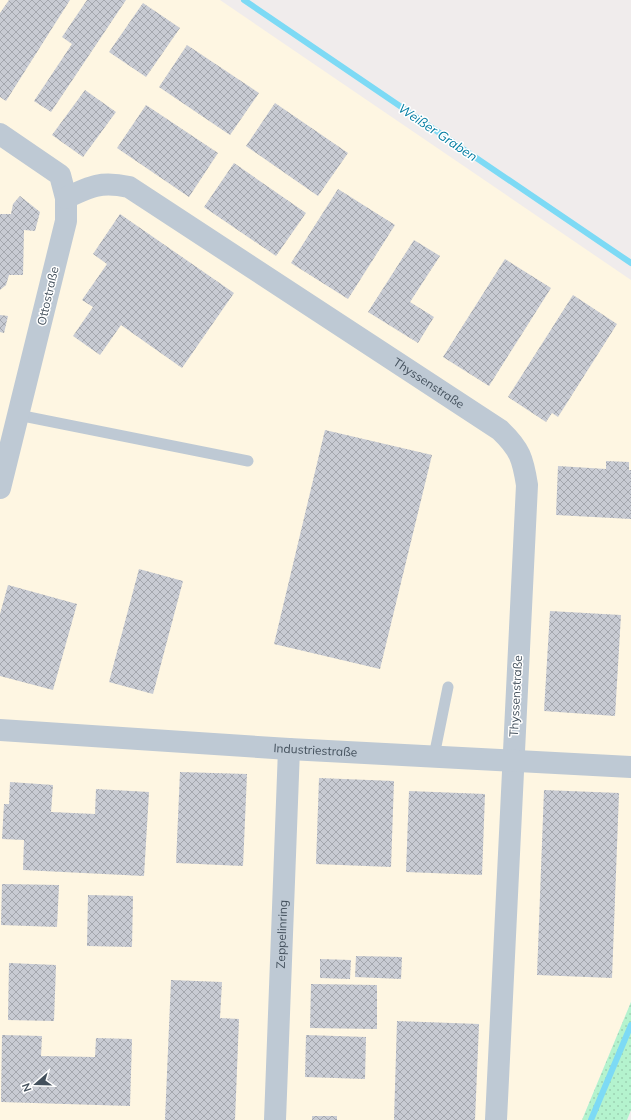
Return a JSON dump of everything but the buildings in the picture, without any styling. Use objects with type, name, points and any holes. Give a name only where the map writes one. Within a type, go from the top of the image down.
[{"type":"street","name":"Ottostraße","points":[[0,134],[60,175],[66,198],[66,221],[18,415],[3,460],[0,488]]},
{"type":"street","name":"Thyssenstraße","points":[[66,198],[94,185],[111,183],[129,187],[500,430],[515,445],[524,464],[527,485],[513,761]]},
{"type":"street","name":"Industriestraße","points":[[0,730],[289,749],[631,768]]},
{"type":"street","name":"Zeppelinring","points":[[275,1120],[289,749]]},
{"type":"street","points":[[496,1120],[513,761]]},
{"type":"lane","points":[[18,415],[248,462]]},
{"type":"lane","points":[[434,756],[448,687]]},
{"type":"shaded area","points":[[0,0],[220,0],[631,280],[631,1002],[582,1120],[0,1120]]},
{"type":"green space","points":[[631,1002],[631,1110],[627,1120],[582,1120]]},
{"type":"waterway","name":"Weißer Graben","points":[[244,0],[631,263]]},
{"type":"waterway","points":[[591,1120],[631,1025]]}]
